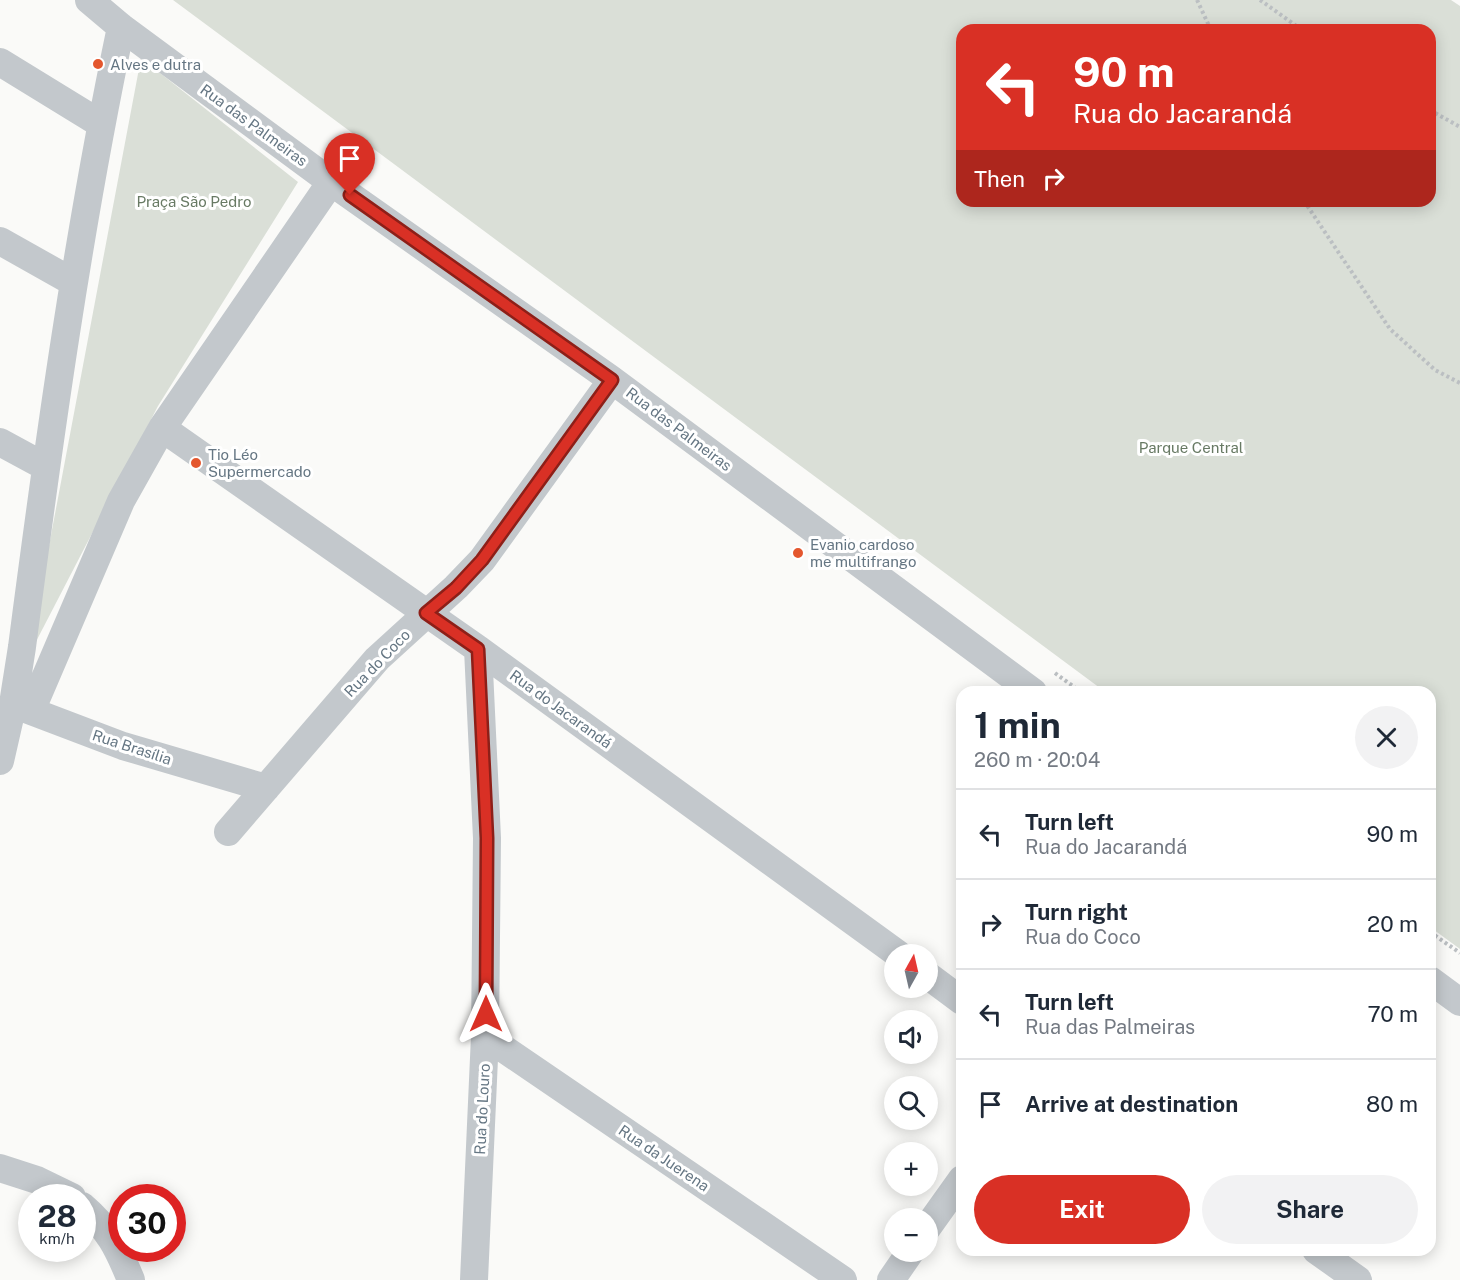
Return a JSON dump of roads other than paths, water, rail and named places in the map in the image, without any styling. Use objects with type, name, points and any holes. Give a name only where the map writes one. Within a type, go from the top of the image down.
[{"type":"street","name":"Rua das Palmeiras","points":[[89,0],[121,27],[331,182],[612,380],[1025,686]]},
{"type":"street","points":[[0,761],[14,704],[73,282],[100,124],[121,27]]},
{"type":"street","points":[[0,62],[100,124]]},
{"type":"street","points":[[14,704],[162,428],[331,182]]},
{"type":"street","points":[[0,241],[73,282]]},
{"type":"street","name":"Rua do Coco","points":[[228,832],[377,659],[456,588],[482,560],[612,380]]},
{"type":"street","name":"Rua do Jacarandá","points":[[162,428],[478,649],[884,944]]},
{"type":"street","points":[[0,442],[46,467]]},
{"type":"street","name":"Rua do Louro","points":[[474,1280],[485,1036],[487,838],[478,649]]},
{"type":"street","name":"Rua Brasília","points":[[14,704],[123,746],[267,788]]},
{"type":"street","points":[[938,983],[956,997]]},
{"type":"street","points":[[1436,984],[1460,1002]]},
{"type":"street","name":"Rua da Juerena","points":[[485,1036],[843,1280]]},
{"type":"street","points":[[0,1168],[45,1184]]},
{"type":"street","points":[[938,1213],[956,1187]]},
{"type":"street","points":[[96,1219],[120,1252],[131,1280]]},
{"type":"street","points":[[1322,1256],[1344,1276]]},
{"type":"street","points":[[891,1280],[903,1262]]},
{"type":"place","name":"Alves e dutra","points":[[98,64]]},
{"type":"place","name":"Tio Léo Supermercado","points":[[196,463]]},
{"type":"place","name":"Evanio cardoso me multifrango","points":[[798,553]]},
{"type":"park label","name":"Praça São Pedro","points":[[194,201]]},
{"type":"park label","name":"Parque Central","points":[[1191,447]]}]
